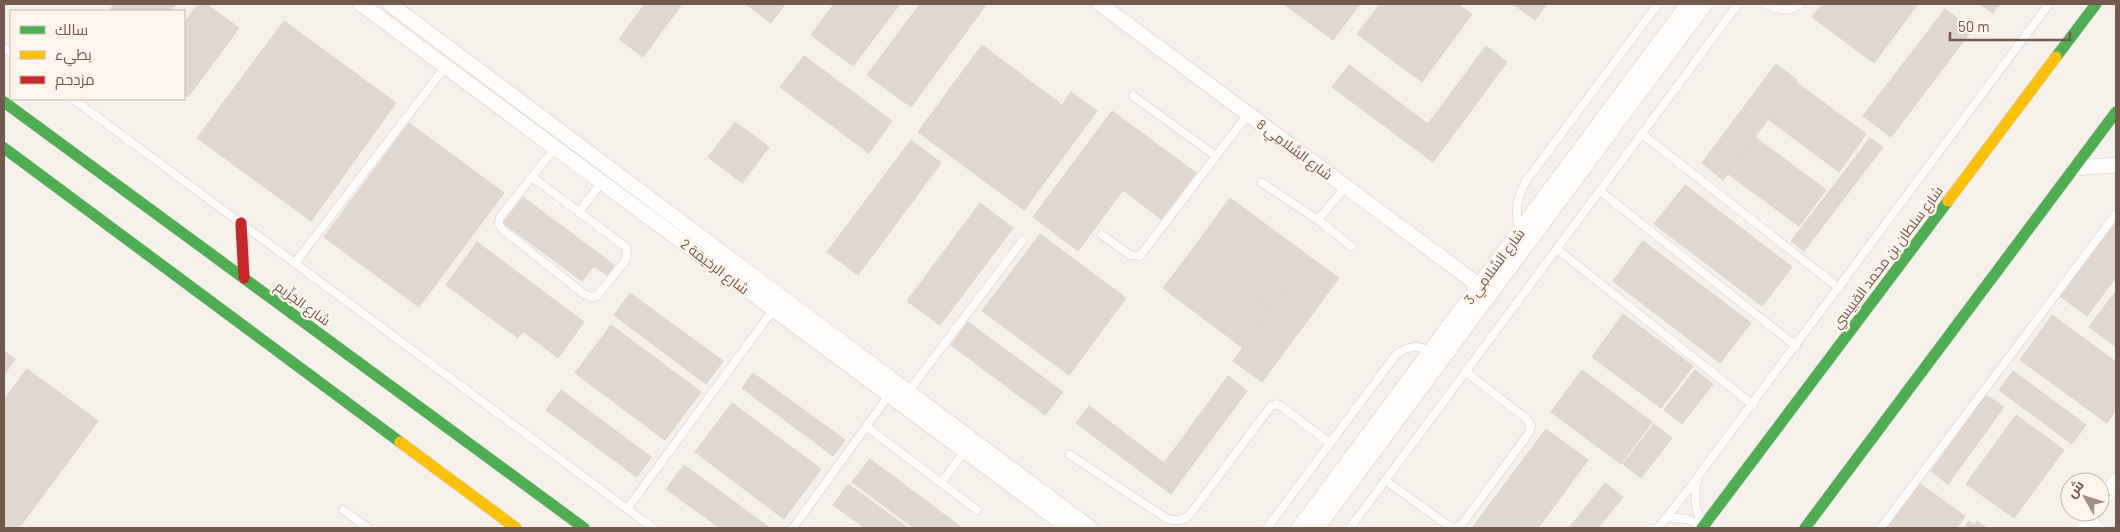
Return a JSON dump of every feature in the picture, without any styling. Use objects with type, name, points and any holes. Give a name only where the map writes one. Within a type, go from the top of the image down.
[{"type":"street","name":"شارع الرخيمَة 2","points":[[361,4],[1069,528]]},
{"type":"street","name":"شارع الرخيمَة 2","points":[[390,4],[1090,528]]},
{"type":"street","name":"شارع السَّلامِي 8","points":[[1100,4],[1485,290]]},
{"type":"street","name":"شارع السَّلامِي 3","points":[[1299,528],[1430,351],[1485,290],[1520,230],[1688,4]]},
{"type":"street","name":"شارع السَّلامِي 3","points":[[1317,528],[1485,290],[1705,4]]},
{"type":"street","name":"شارع سلطان بن محمد القبيسي","points":[[1703,528],[2096,4]]},
{"type":"street","points":[[402,34],[412,20]]},
{"type":"street","name":"شارع الجَزِّيم","points":[[4,102],[584,528]]},
{"type":"street","points":[[1805,528],[2116,112]]},
{"type":"street","points":[[4,148],[516,528]]},
{"type":"street","points":[[2075,168],[2116,165]]},
{"type":"street","points":[[241,223],[244,278]]},
{"type":"lane","points":[[1520,230],[1516,218],[1518,199],[1526,182],[1658,4]]},
{"type":"lane","points":[[1350,528],[1738,4]]},
{"type":"lane","points":[[1765,4],[1780,10],[1788,10],[1800,4]]},
{"type":"lane","points":[[1658,528],[1753,405],[2049,4]]},
{"type":"lane","points":[[295,263],[445,67]]},
{"type":"lane","points":[[1133,96],[1216,156]]},
{"type":"lane","points":[[74,100],[653,528]]},
{"type":"lane","points":[[1102,234],[1130,255],[1140,256],[1248,114]]},
{"type":"lane","points":[[1642,134],[1839,288]]},
{"type":"lane","points":[[532,177],[623,244],[627,251],[625,261],[601,292],[592,297],[584,294],[501,227],[500,217],[555,148]]},
{"type":"lane","points":[[579,212],[602,182]]},
{"type":"lane","points":[[1262,183],[1318,220],[1351,246]]},
{"type":"lane","points":[[1318,220],[1346,186]]},
{"type":"lane","points":[[1600,191],[1796,346]]},
{"type":"lane","points":[[1881,528],[2116,214]]},
{"type":"lane","points":[[908,392],[1022,240]]},
{"type":"lane","points":[[1557,249],[1753,405]]},
{"type":"lane","points":[[627,509],[774,310]]},
{"type":"lane","points":[[1267,528],[1395,356],[1412,346],[1422,347],[1430,351]]},
{"type":"lane","points":[[1386,481],[1452,528],[1459,527],[1468,517],[1529,433],[1531,426],[1527,419],[1466,372]]},
{"type":"lane","points":[[794,528],[890,395]]},
{"type":"lane","points":[[1070,454],[1166,518],[1177,521],[1182,520],[1191,513],[1271,406],[1277,404],[1282,407],[1330,443]]},
{"type":"lane","points":[[867,427],[977,510]]},
{"type":"lane","points":[[941,483],[965,451]]},
{"type":"lane","points":[[1698,476],[1695,489],[1695,505],[1703,528]]},
{"type":"lane","points":[[343,510],[368,528]]},
{"type":"lane","points":[[1667,516],[1687,519],[1703,528]]},
{"type":"building","points":[[114,4],[176,4],[172,10],[110,10]]},
{"type":"building","points":[[198,4],[206,4],[239,28],[188,97],[185,95],[185,22]]},
{"type":"building","points":[[645,4],[682,4],[643,57],[619,39]]},
{"type":"building","points":[[746,4],[785,4],[771,23]]},
{"type":"building","points":[[834,4],[900,4],[853,66],[811,35]]},
{"type":"building","points":[[920,4],[981,4],[985,6],[911,107],[867,75]]},
{"type":"building","points":[[1284,4],[1360,4],[1333,40]]},
{"type":"building","points":[[1380,4],[1457,4],[1472,14],[1422,82],[1357,34]]},
{"type":"building","points":[[1513,4],[1547,4],[1535,20]]},
{"type":"building","points":[[1822,4],[1918,4],[1874,63],[1812,17]]},
{"type":"building","points":[[1980,4],[2000,4],[1993,13]]},
{"type":"building","points":[[1945,9],[1972,30],[1891,137],[1863,116]]},
{"type":"building","points":[[284,21],[396,103],[311,221],[197,138]]},
{"type":"building","points":[[982,45],[1062,105],[1071,92],[1097,111],[1024,210],[918,132]]},
{"type":"building","points":[[1486,46],[1507,62],[1433,162],[1332,87],[1349,65],[1428,124]]},
{"type":"building","points":[[804,56],[892,121],[869,153],[780,87]]},
{"type":"building","points":[[1776,64],[1797,80],[1723,180],[1702,163]]},
{"type":"building","points":[[1796,82],[1866,134],[1839,172],[1768,119]]},
{"type":"building","points":[[1112,111],[1196,173],[1161,219],[1123,190],[1078,251],[1033,217]]},
{"type":"building","points":[[735,122],[769,147],[742,183],[708,157]]},
{"type":"building","points":[[409,123],[504,193],[419,307],[324,237]]},
{"type":"building","points":[[1755,137],[1826,190],[1799,226],[1728,174]]},
{"type":"building","points":[[1870,138],[1883,147],[1804,251],[1791,241]]},
{"type":"building","points":[[911,140],[941,163],[858,275],[827,252]]},
{"type":"building","points":[[1685,185],[1792,267],[1762,306],[1654,224]]},
{"type":"building","points":[[523,197],[614,265],[607,275],[594,266],[582,281],[503,223]]},
{"type":"building","points":[[1230,198],[1310,257],[1271,309],[1192,250]]},
{"type":"building","points":[[980,203],[1013,228],[940,325],[907,301]]},
{"type":"building","points":[[2116,221],[2116,277],[2087,316],[2060,296]]},
{"type":"building","points":[[1040,234],[1126,298],[1069,375],[982,311]]},
{"type":"building","points":[[1643,241],[1751,323],[1720,363],[1613,281]]},
{"type":"building","points":[[477,242],[584,322],[558,358],[523,331],[518,338],[446,285]]},
{"type":"building","points":[[1192,250],[1271,309],[1243,348],[1163,288]]},
{"type":"building","points":[[1310,257],[1339,278],[1262,382],[1233,361]]},
{"type":"building","points":[[2116,291],[2116,347],[2089,327]]},
{"type":"building","points":[[630,293],[723,361],[706,384],[614,315]]},
{"type":"building","points":[[1623,314],[1693,366],[1661,408],[1592,357]]},
{"type":"building","points":[[2052,315],[2116,362],[2116,410],[2107,423],[2020,360]]},
{"type":"building","points":[[968,322],[1063,392],[1045,415],[951,345]]},
{"type":"building","points":[[611,325],[701,392],[665,440],[575,373]]},
{"type":"building","points":[[4,351],[15,359],[4,375]]},
{"type":"building","points":[[27,369],[98,421],[19,528],[4,528],[4,400]]},
{"type":"building","points":[[1582,370],[1652,422],[1621,464],[1551,412]]},
{"type":"building","points":[[1695,370],[1713,384],[1682,424],[1664,410]]},
{"type":"building","points":[[2013,371],[2086,425],[2072,444],[1999,390]]},
{"type":"building","points":[[753,373],[845,440],[833,456],[742,388]]},
{"type":"building","points":[[1228,376],[1247,391],[1171,494],[1076,423],[1089,406],[1164,463]]},
{"type":"building","points":[[561,390],[651,457],[637,477],[546,410]]},
{"type":"building","points":[[1986,395],[2004,407],[1948,484],[1931,471]]},
{"type":"building","points":[[732,403],[821,469],[784,519],[695,452]]},
{"type":"building","points":[[2016,415],[2064,450],[2014,518],[1966,484]]},
{"type":"building","points":[[1654,424],[1672,438],[1641,478],[1623,464]]},
{"type":"building","points":[[1546,429],[1588,460],[1538,528],[1472,528]]},
{"type":"building","points":[[870,459],[961,528],[914,528],[852,482]]},
{"type":"building","points":[[684,465],[770,528],[720,528],[666,489]]},
{"type":"building","points":[[1605,483],[1623,497],[1598,528],[1569,528]]},
{"type":"building","points":[[1919,483],[1965,516],[1957,528],[1886,528]]},
{"type":"building","points":[[848,484],[908,528],[865,528],[833,505]]},
{"type":"building","points":[[1969,521],[1974,525],[1977,521],[1987,528],[1964,528]]},
{"type":"traffic: fast","points":[[2056,57],[2096,4]]},
{"type":"traffic: fast","points":[[4,102],[584,528]]},
{"type":"traffic: fast","points":[[1805,528],[2116,112]]},
{"type":"traffic: fast","points":[[4,148],[400,442]]},
{"type":"traffic: fast","points":[[1702,528],[1948,201]]},
{"type":"traffic: slow","points":[[1948,201],[2056,57]]},
{"type":"traffic: slow","points":[[400,442],[516,528]]},
{"type":"traffic: jam","points":[[241,223],[244,278]]}]
